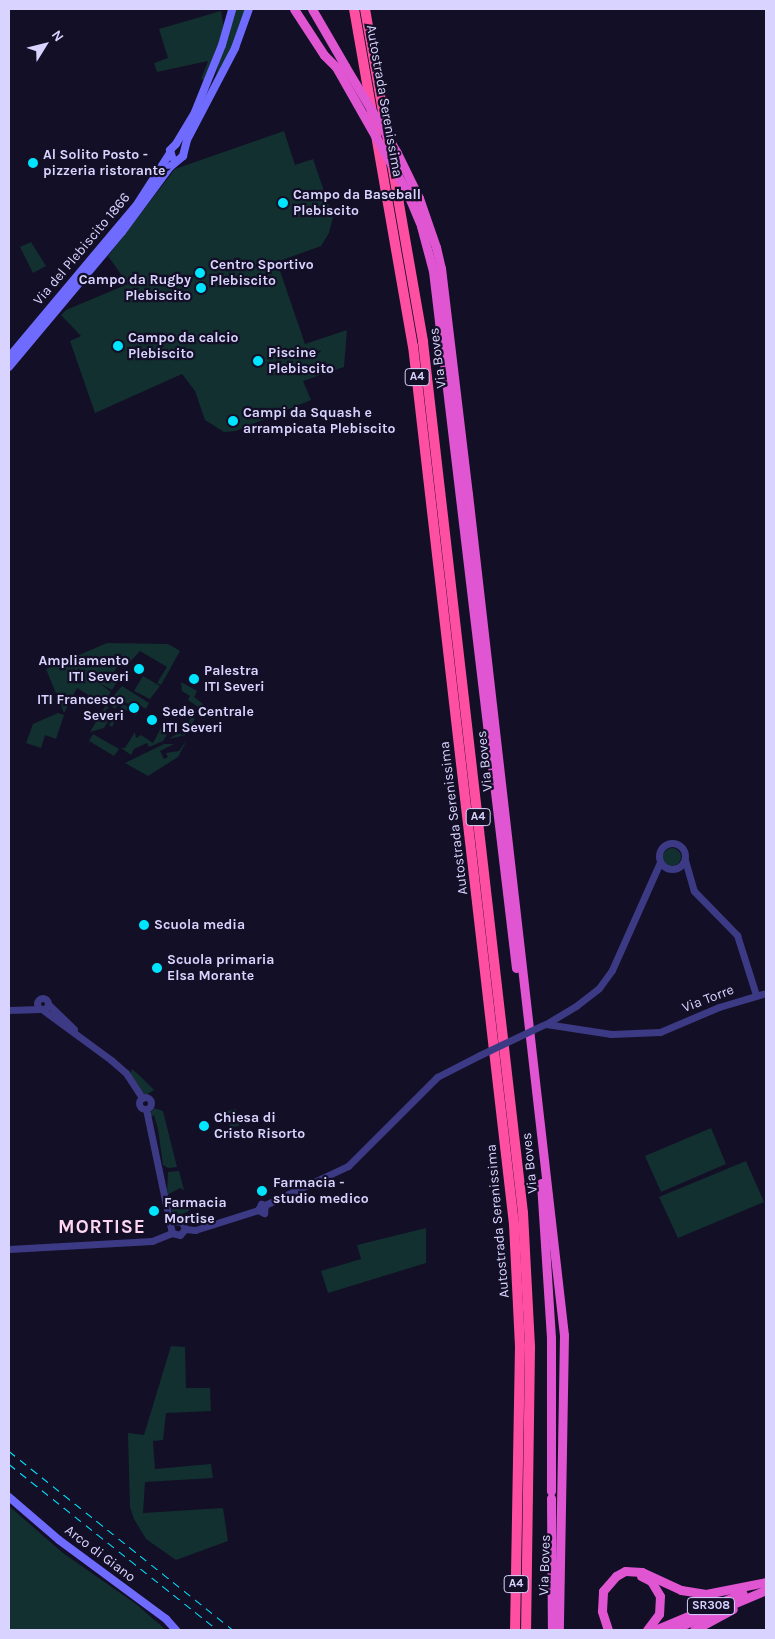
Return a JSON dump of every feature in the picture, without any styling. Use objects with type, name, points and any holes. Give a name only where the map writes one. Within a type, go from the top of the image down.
[{"type":"highway","points":[[294,9],[324,55],[340,66]]},
{"type":"highway","name":"Via Boves","points":[[301,9],[397,153],[419,198],[436,247],[441,268],[564,1335],[566,1379],[559,1630]]},
{"type":"highway","name":"Via Boves","points":[[312,9],[340,66],[410,197],[426,240],[438,304],[523,1029]]},
{"type":"highway","points":[[320,9],[340,66]]},
{"type":"highway","name":"Autostrada Serenissima","points":[[354,9],[413,346],[513,1217],[520,1346],[515,1630]]},
{"type":"highway","name":"Autostrada Serenissima","points":[[365,9],[423,342],[522,1205],[530,1348],[526,1630]]},
{"type":"highway","name":"Via Boves","points":[[524,1039],[548,1282],[552,1630]]},
{"type":"highway","points":[[610,1630],[601,1600],[608,1583],[626,1573],[642,1572],[681,1590],[706,1594],[766,1583]]},
{"type":"highway","points":[[626,1573],[651,1581],[660,1596],[659,1614],[647,1630]]},
{"type":"highway","name":"SR308","points":[[655,1630],[766,1583]]},
{"type":"highway","points":[[694,1630],[766,1591]]},
{"type":"highway","name":"SR308","points":[[671,1630],[766,1591]]},
{"type":"main road","points":[[232,9],[216,61],[195,112],[176,144],[184,150],[227,65],[249,9]]},
{"type":"main road","name":"Via del Plebiscito 1866","points":[[9,357],[138,202],[170,153],[171,147],[176,144]]},
{"type":"main road","name":"Via del Plebiscito 1866","points":[[9,367],[184,150]]},
{"type":"main road","points":[[170,153],[178,159]]},
{"type":"main road","name":"Arco di Giano","points":[[9,1497],[176,1630]]},
{"type":"street","points":[[185,1229],[195,1230],[258,1210],[259,1206],[266,1205],[344,1168],[437,1077],[544,1024],[576,1006],[599,988],[612,970],[660,862],[660,852],[670,843],[681,847],[694,891],[737,935],[756,995]]},
{"type":"street","points":[[660,862],[673,870],[685,860]]},
{"type":"street","name":"Via Torre","points":[[544,1024],[611,1034],[660,1032],[756,995],[766,993]]},
{"type":"street","points":[[9,1005],[42,1006],[126,1073],[142,1098],[138,1106],[146,1109],[157,1153],[166,1215],[172,1227],[180,1235],[185,1229]]},
{"type":"street","points":[[9,1010],[42,1006]]},
{"type":"street","points":[[576,1006],[568,1021],[577,1028]]},
{"type":"street","points":[[9,1249],[152,1241],[182,1222],[185,1229]]},
{"type":"green space","points":[[232,9],[247,9],[227,60],[216,75]]},
{"type":"green space","points":[[221,11],[224,28],[204,80],[201,79],[208,61],[157,72],[154,63],[168,58],[159,29]]},
{"type":"green space","name":"Centro Sportivo Plebiscito","points":[[284,131],[295,165],[313,159],[333,217],[329,233],[321,246],[277,262],[305,344],[347,330],[344,367],[303,381],[311,400],[236,431],[224,432],[205,420],[195,391],[182,374],[95,413],[70,341],[81,336],[61,315],[66,310],[128,284],[108,256],[175,169]]},
{"type":"green space","points":[[31,242],[46,266],[33,273],[20,247]]},
{"type":"green space","points":[[107,643],[168,644],[180,651],[161,685],[157,683],[167,667],[140,651],[129,663],[122,659],[112,675],[118,680],[112,690],[99,683],[111,692],[103,704],[77,688],[64,713],[46,669]]},
{"type":"green space","points":[[143,676],[160,686],[150,699],[134,691]]},
{"type":"green space","points":[[181,682],[197,691],[194,697],[203,704],[201,709],[188,700],[190,696],[182,691]]},
{"type":"green space","points":[[122,686],[149,703],[146,709],[141,706],[135,708],[122,700],[115,709],[107,703]]},
{"type":"green space","points":[[123,704],[138,713],[136,716],[122,708],[112,727],[109,725]]},
{"type":"green space","points":[[106,705],[109,708],[105,710],[112,714],[104,728],[90,732]]},
{"type":"green space","points":[[58,713],[64,715],[56,739],[45,735],[41,748],[26,743],[33,724]]},
{"type":"green space","points":[[191,717],[195,719],[185,735],[169,739],[178,733],[183,735]]},
{"type":"green space","points":[[161,728],[168,733],[163,741],[149,747],[147,743],[134,749],[131,755],[121,748],[125,748],[135,732],[136,738],[141,735],[153,743]]},
{"type":"green space","points":[[93,734],[119,749],[114,756],[89,741]]},
{"type":"green space","points":[[187,740],[178,757],[148,776],[125,763],[164,744],[174,744],[160,751],[164,759],[168,757],[166,753],[179,751]]},
{"type":"green space","points":[[668,848],[676,848],[681,853],[679,864],[668,866],[663,861],[663,853]]},
{"type":"green space","points":[[132,1069],[154,1090],[146,1095],[141,1092],[130,1075]]},
{"type":"green space","points":[[154,1108],[163,1111],[177,1167],[168,1168],[163,1165],[154,1115],[150,1118]]},
{"type":"green space","points":[[236,1109],[239,1126],[230,1127],[227,1111]]},
{"type":"green space","points":[[711,1128],[726,1164],[661,1192],[645,1156]]},
{"type":"green space","points":[[746,1161],[764,1202],[678,1238],[659,1197]]},
{"type":"green space","points":[[179,1171],[184,1190],[180,1188],[167,1195],[168,1172]]},
{"type":"green space","points":[[186,1200],[189,1211],[178,1216],[171,1214],[172,1204]]},
{"type":"green space","points":[[426,1228],[426,1263],[328,1293],[321,1271],[361,1259],[357,1245]]},
{"type":"green space","points":[[171,1346],[185,1347],[186,1388],[210,1388],[211,1411],[166,1413],[163,1440],[153,1441],[155,1469],[211,1464],[213,1478],[145,1482],[143,1513],[223,1508],[228,1541],[176,1560],[146,1539],[134,1519],[130,1507],[128,1433],[144,1435]]},
{"type":"green space","points":[[9,1506],[63,1553],[136,1604],[166,1630],[9,1630]]},
{"type":"railway","points":[[9,1451],[233,1630]]},
{"type":"railway","points":[[9,1464],[218,1630]]},
{"type":"place","name":"Al Solito Posto - pizzeria ristorante","points":[[33,163]]},
{"type":"place","name":"Campo da Baseball Plebiscito","points":[[283,203]]},
{"type":"place","name":"Centro Sportivo Plebiscito","points":[[200,273]]},
{"type":"place","name":"Campo da Rugby Plebiscito","points":[[201,288]]},
{"type":"place","name":"Campo da calcio Plebiscito","points":[[118,346]]},
{"type":"place","name":"Piscine Plebiscito","points":[[258,361]]},
{"type":"place","name":"Campi da Squash e arrampicata Plebiscito","points":[[233,421]]},
{"type":"place","name":"Ampliamento ITI Severi","points":[[139,669]]},
{"type":"place","name":"Palestra ITI Severi","points":[[194,679]]},
{"type":"place","name":"ITI Francesco Severi","points":[[134,708]]},
{"type":"place","name":"Sede Centrale ITI Severi","points":[[152,720]]},
{"type":"place","name":"Scuola media","points":[[144,925]]},
{"type":"place","name":"Scuola primaria Elsa Morante","points":[[157,968]]},
{"type":"place","name":"Chiesa di Cristo Risorto","points":[[204,1126]]},
{"type":"place","name":"Farmacia - studio medico","points":[[262,1191]]},
{"type":"place","name":"Farmacia Mortise","points":[[154,1211]]},
{"type":"district","name":"MORTISE","points":[[102,1228]]}]
